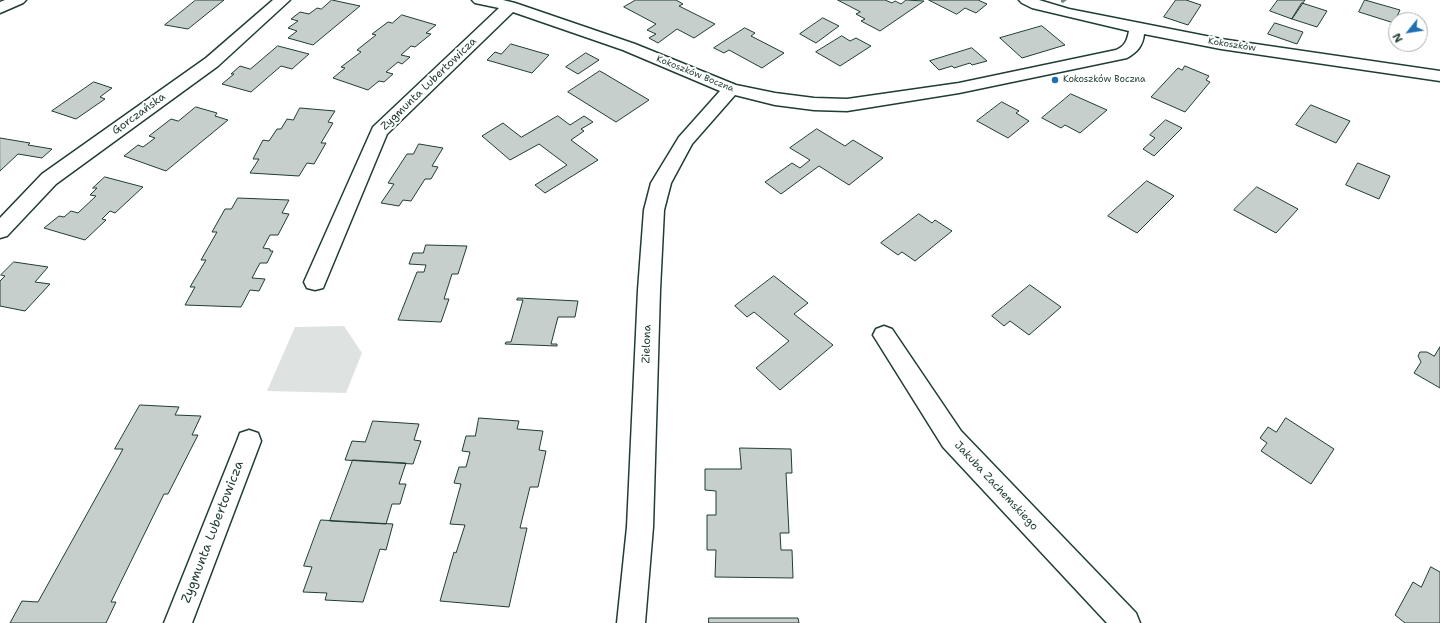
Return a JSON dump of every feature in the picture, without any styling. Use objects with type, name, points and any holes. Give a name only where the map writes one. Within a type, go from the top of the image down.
[{"type":"street","points":[[0,8],[18,0]]},
{"type":"street","name":"Gorczańska","points":[[0,231],[49,179],[212,62],[282,0]]},
{"type":"street","name":"Kokoszków Boczna","points":[[480,0],[510,6],[629,47],[731,89],[775,99],[814,104],[847,105],[959,88],[1121,54],[1130,50],[1134,44],[1137,28]]},
{"type":"street","name":"Kokoszków","points":[[1027,0],[1037,5],[1060,11],[1221,44],[1440,76]]},
{"type":"street","name":"Zygmunta Lubertowicza","points":[[315,282],[379,131],[510,6]]},
{"type":"street","name":"Zielona","points":[[631,623],[640,527],[649,290],[654,210],[661,183],[684,141],[731,89]]},
{"type":"street","name":"Jakuba Zachemskiego","points":[[884,335],[952,439],[1126,623]]},
{"type":"street","name":"Zygmunta Lubertowicza","points":[[178,623],[249,441]]},
{"type":"shaded area","points":[[344,326],[362,353],[346,393],[267,391],[295,327]]},
{"type":"building","points":[[196,0],[224,0],[188,29],[165,25]]},
{"type":"building","points":[[332,0],[360,6],[313,45],[288,38],[297,31],[288,28],[298,21],[291,19],[300,12],[309,14],[317,8],[321,9]]},
{"type":"building","points":[[636,0],[676,0],[683,4],[679,6],[715,24],[694,38],[677,29],[658,43],[649,38],[656,34],[647,30],[656,24],[624,7]]},
{"type":"building","points":[[838,0],[885,0],[892,3],[895,1],[901,4],[906,0],[924,1],[880,31],[861,21],[865,19],[856,14],[860,12]]},
{"type":"building","points":[[929,0],[978,0],[987,4],[976,13],[965,8],[957,14]]},
{"type":"building","points":[[1176,0],[1186,0],[1201,5],[1188,25],[1164,17]]},
{"type":"building","points":[[1278,0],[1305,0],[1292,19],[1270,11]]},
{"type":"building","points":[[1365,0],[1400,10],[1399,12],[1388,12],[1388,21],[1359,12]]},
{"type":"building","points":[[1302,3],[1327,11],[1317,27],[1292,19]]},
{"type":"building","points":[[402,15],[436,25],[426,33],[431,34],[415,47],[411,46],[401,55],[410,57],[402,64],[398,62],[386,72],[393,74],[384,82],[379,81],[368,90],[333,78],[345,68],[341,67],[361,52],[357,50],[376,35],[372,34],[388,22],[392,23]]},
{"type":"building","points":[[823,18],[839,26],[816,43],[800,34]]},
{"type":"building","points":[[1275,23],[1303,32],[1297,44],[1268,34]]},
{"type":"building","points":[[1042,26],[1065,45],[1022,58],[1000,38]]},
{"type":"building","points":[[745,28],[755,33],[751,36],[784,53],[762,68],[729,50],[724,53],[714,48]]},
{"type":"building","points":[[842,36],[850,41],[856,38],[871,46],[840,66],[816,52]]},
{"type":"building","points":[[511,44],[549,55],[532,73],[487,60],[495,52],[501,54]]},
{"type":"building","points":[[278,46],[309,54],[292,69],[281,66],[251,92],[222,84],[234,74],[231,74],[240,66],[250,69]]},
{"type":"building","points":[[972,48],[987,61],[972,65],[970,63],[954,68],[952,66],[939,70],[930,61]]},
{"type":"building","points":[[586,53],[599,60],[578,74],[566,67]]},
{"type":"building","points":[[1185,66],[1209,76],[1206,80],[1210,82],[1185,112],[1151,97],[1178,68],[1182,70]]},
{"type":"building","points":[[600,71],[649,100],[616,122],[568,92]]},
{"type":"building","points":[[94,82],[112,88],[100,97],[105,99],[76,119],[52,111]]},
{"type":"building","points":[[1071,94],[1107,110],[1080,133],[1065,125],[1061,128],[1042,118]]},
{"type":"building","points":[[1002,102],[1019,111],[1016,113],[1029,121],[1008,138],[977,121]]},
{"type":"building","points":[[1311,105],[1350,121],[1336,143],[1296,125]]},
{"type":"building","points":[[196,107],[217,113],[215,116],[228,120],[166,171],[124,156],[138,145],[143,147],[155,138],[149,136],[171,119],[178,121]]},
{"type":"building","points":[[300,108],[335,111],[328,122],[333,123],[321,143],[326,143],[314,164],[307,163],[299,176],[250,173],[259,159],[253,159],[263,140],[269,141],[277,129],[281,129],[287,119],[293,120]]},
{"type":"building","points":[[558,116],[570,125],[584,116],[593,122],[581,129],[584,131],[571,140],[598,160],[545,193],[535,185],[567,165],[539,144],[510,160],[482,136],[503,123],[521,137]]},
{"type":"building","points":[[1166,120],[1182,128],[1154,156],[1143,149],[1155,138],[1150,135]]},
{"type":"building","points":[[817,129],[845,146],[853,140],[883,158],[849,185],[819,166],[781,194],[765,182],[792,163],[800,168],[810,160],[790,148]]},
{"type":"building","points":[[0,138],[30,143],[28,145],[52,149],[42,158],[18,154],[0,171]]},
{"type":"building","points":[[419,144],[443,148],[432,166],[438,167],[431,179],[425,179],[411,201],[403,200],[399,206],[381,203],[394,184],[388,183],[407,154],[413,154]]},
{"type":"building","points":[[1358,163],[1390,176],[1379,199],[1346,185]]},
{"type":"building","points":[[105,177],[143,187],[115,213],[110,211],[102,219],[106,220],[85,240],[44,228],[59,216],[64,217],[71,211],[78,213],[96,196],[90,195],[97,188],[93,188]]},
{"type":"building","points":[[1147,181],[1174,196],[1137,233],[1108,216]]},
{"type":"building","points":[[1257,187],[1298,209],[1276,233],[1234,210]]},
{"type":"building","points":[[238,198],[289,200],[282,213],[289,214],[278,235],[270,235],[263,248],[273,251],[267,263],[260,263],[252,278],[265,279],[259,291],[250,290],[241,307],[185,305],[195,287],[190,287],[206,260],[201,260],[217,232],[212,232],[225,209],[231,209]]},
{"type":"building","points":[[919,214],[932,223],[935,220],[952,231],[915,261],[902,252],[898,255],[881,243]]},
{"type":"building","points":[[426,245],[467,246],[458,274],[452,274],[444,299],[449,299],[441,322],[398,320],[417,272],[424,272],[426,265],[409,264],[413,253],[423,253]]},
{"type":"building","points":[[14,262],[48,267],[35,282],[50,284],[25,311],[0,306],[0,281],[5,276],[1,275]]},
{"type":"building","points":[[774,276],[808,303],[794,314],[833,345],[780,390],[756,368],[789,341],[754,312],[747,317],[735,306]]},
{"type":"building","points":[[1030,285],[1061,307],[1029,335],[1010,321],[1004,326],[992,316]]},
{"type":"building","points":[[518,298],[578,301],[575,317],[558,317],[551,344],[557,344],[557,346],[505,344],[506,342],[511,342],[523,300],[517,300]]},
{"type":"building","points":[[1440,347],[1440,388],[1414,373],[1421,362],[1418,356],[1420,352],[1427,352],[1434,356]]},
{"type":"building","points":[[140,405],[179,407],[175,415],[201,416],[192,435],[198,435],[168,494],[164,494],[111,602],[116,602],[106,623],[10,623],[22,601],[38,602],[123,449],[115,449]]},
{"type":"building","points":[[479,418],[519,421],[517,429],[543,431],[539,450],[546,451],[538,487],[530,487],[520,528],[527,528],[509,607],[440,601],[454,552],[456,553],[465,525],[450,524],[461,484],[454,483],[459,467],[466,467],[470,452],[462,451],[466,436],[475,436]]},
{"type":"building","points":[[1286,418],[1334,449],[1311,484],[1261,451],[1267,443],[1260,438],[1268,427],[1276,432]]},
{"type":"building","points":[[373,421],[419,424],[414,440],[421,441],[413,464],[345,460],[352,441],[365,442]]},
{"type":"building","points":[[740,448],[791,449],[792,473],[786,473],[789,533],[780,533],[781,550],[792,550],[793,578],[715,577],[716,550],[707,550],[707,515],[716,515],[716,491],[705,490],[705,469],[741,469]]},
{"type":"building","points":[[353,460],[406,463],[399,484],[406,484],[400,504],[392,504],[386,524],[330,521]]},
{"type":"building","points":[[321,520],[393,524],[386,550],[380,549],[363,602],[325,600],[327,593],[303,592],[312,567],[304,566]]},
{"type":"building","points":[[1431,567],[1440,572],[1440,623],[1405,623],[1395,615],[1413,582],[1421,587]]},
{"type":"building","points":[[709,618],[798,618],[799,623],[709,623]]},
{"type":"place","name":"Kokoszków Boczna","points":[[1055,80]]}]
